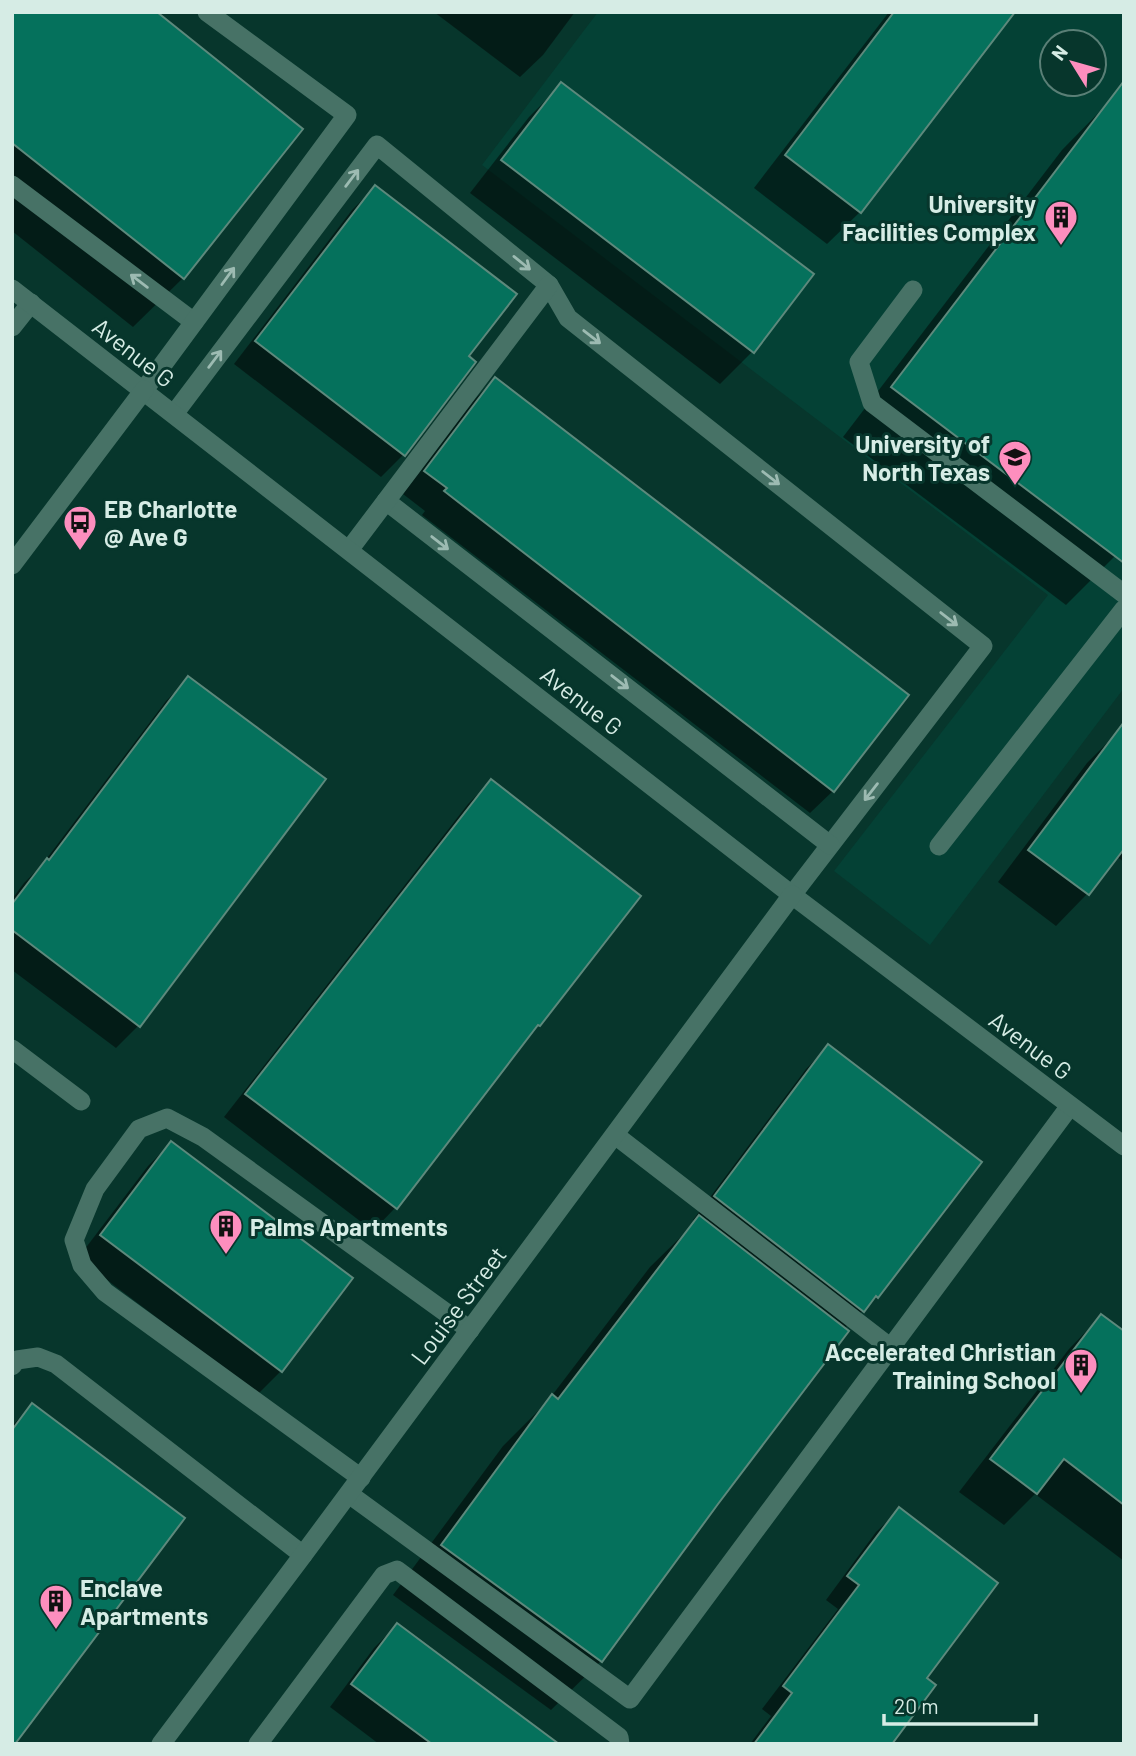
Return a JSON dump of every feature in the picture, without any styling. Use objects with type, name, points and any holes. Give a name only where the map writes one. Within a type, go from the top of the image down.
[{"type":"street","points":[[12,565],[347,115],[207,12]]},
{"type":"street","points":[[174,414],[377,145],[550,285],[349,550]]},
{"type":"street","points":[[12,185],[194,323]]},
{"type":"street","name":"Louise Street","points":[[161,1744],[792,895],[983,646],[568,318],[550,285]]},
{"type":"street","name":"Avenue G","points":[[12,289],[792,895],[1124,1146]]},
{"type":"street","points":[[913,290],[859,362],[872,403],[1124,594]]},
{"type":"street","points":[[12,327],[31,303]]},
{"type":"street","points":[[386,501],[830,845]]},
{"type":"street","points":[[939,846],[1124,609]]},
{"type":"street","points":[[12,1049],[81,1101]]},
{"type":"street","points":[[470,1330],[203,1137],[167,1118],[139,1129],[95,1189],[74,1240],[82,1265],[105,1292],[630,1699],[1070,1106]]},
{"type":"street","points":[[615,1135],[891,1348]]},
{"type":"street","points":[[12,1366],[17,1360],[38,1357],[56,1364],[303,1555]]},
{"type":"street","points":[[258,1744],[384,1575],[397,1570],[619,1737],[620,1744]]},
{"type":"shaded area","name":"University of North Texas","points":[[598,12],[1124,12],[1124,688],[930,945],[834,871],[1048,595],[482,165]]},
{"type":"building","points":[[12,12],[157,12],[303,129],[184,279],[12,143]]},
{"type":"building","points":[[894,12],[1015,12],[861,213],[785,155]]},
{"type":"building","name":"University Facilities Complex","points":[[1124,81],[1124,563],[891,387]]},
{"type":"building","points":[[561,82],[814,274],[754,353],[501,160]]},
{"type":"building","points":[[375,185],[517,294],[469,356],[476,362],[405,456],[255,341]]},
{"type":"building","points":[[495,377],[909,695],[834,792],[444,491],[447,488],[424,471]]},
{"type":"building","points":[[188,676],[326,779],[140,1027],[12,930],[12,904],[47,858],[49,860]]},
{"type":"building","points":[[1124,722],[1124,849],[1089,895],[1028,850]]},
{"type":"building","points":[[491,779],[641,896],[397,1209],[245,1094]]},
{"type":"building","points":[[828,1044],[982,1162],[878,1298],[876,1296],[864,1312],[714,1196]]},
{"type":"building","name":"Palms Apartments","points":[[171,1141],[353,1278],[282,1372],[100,1235]]},
{"type":"building","points":[[699,1215],[849,1331],[602,1662],[441,1545],[552,1394],[558,1399]]},
{"type":"building","name":"Accelerated Christian Training School","points":[[1101,1314],[1124,1331],[1124,1505],[1064,1459],[1037,1494],[990,1459]]},
{"type":"building","name":"Enclave Apartments","points":[[32,1403],[185,1518],[15,1744],[12,1744],[12,1430]]},
{"type":"building","points":[[899,1507],[998,1583],[927,1678],[936,1685],[892,1744],[754,1744],[792,1693],[783,1686],[859,1585],[847,1576]]},
{"type":"building","points":[[397,1623],[559,1744],[432,1744],[351,1684]]},
{"type":"place","name":"University Facilities Complex","points":[[1061,247]]},
{"type":"place","name":"University of North Texas","points":[[1015,487]]},
{"type":"place","name":"EB Charlotte @ Ave G","points":[[80,552]]},
{"type":"place","name":"Palms Apartments","points":[[226,1256]]},
{"type":"place","name":"Accelerated Christian Training School","points":[[1081,1395]]},
{"type":"place","name":"Enclave Apartments","points":[[56,1631]]}]
